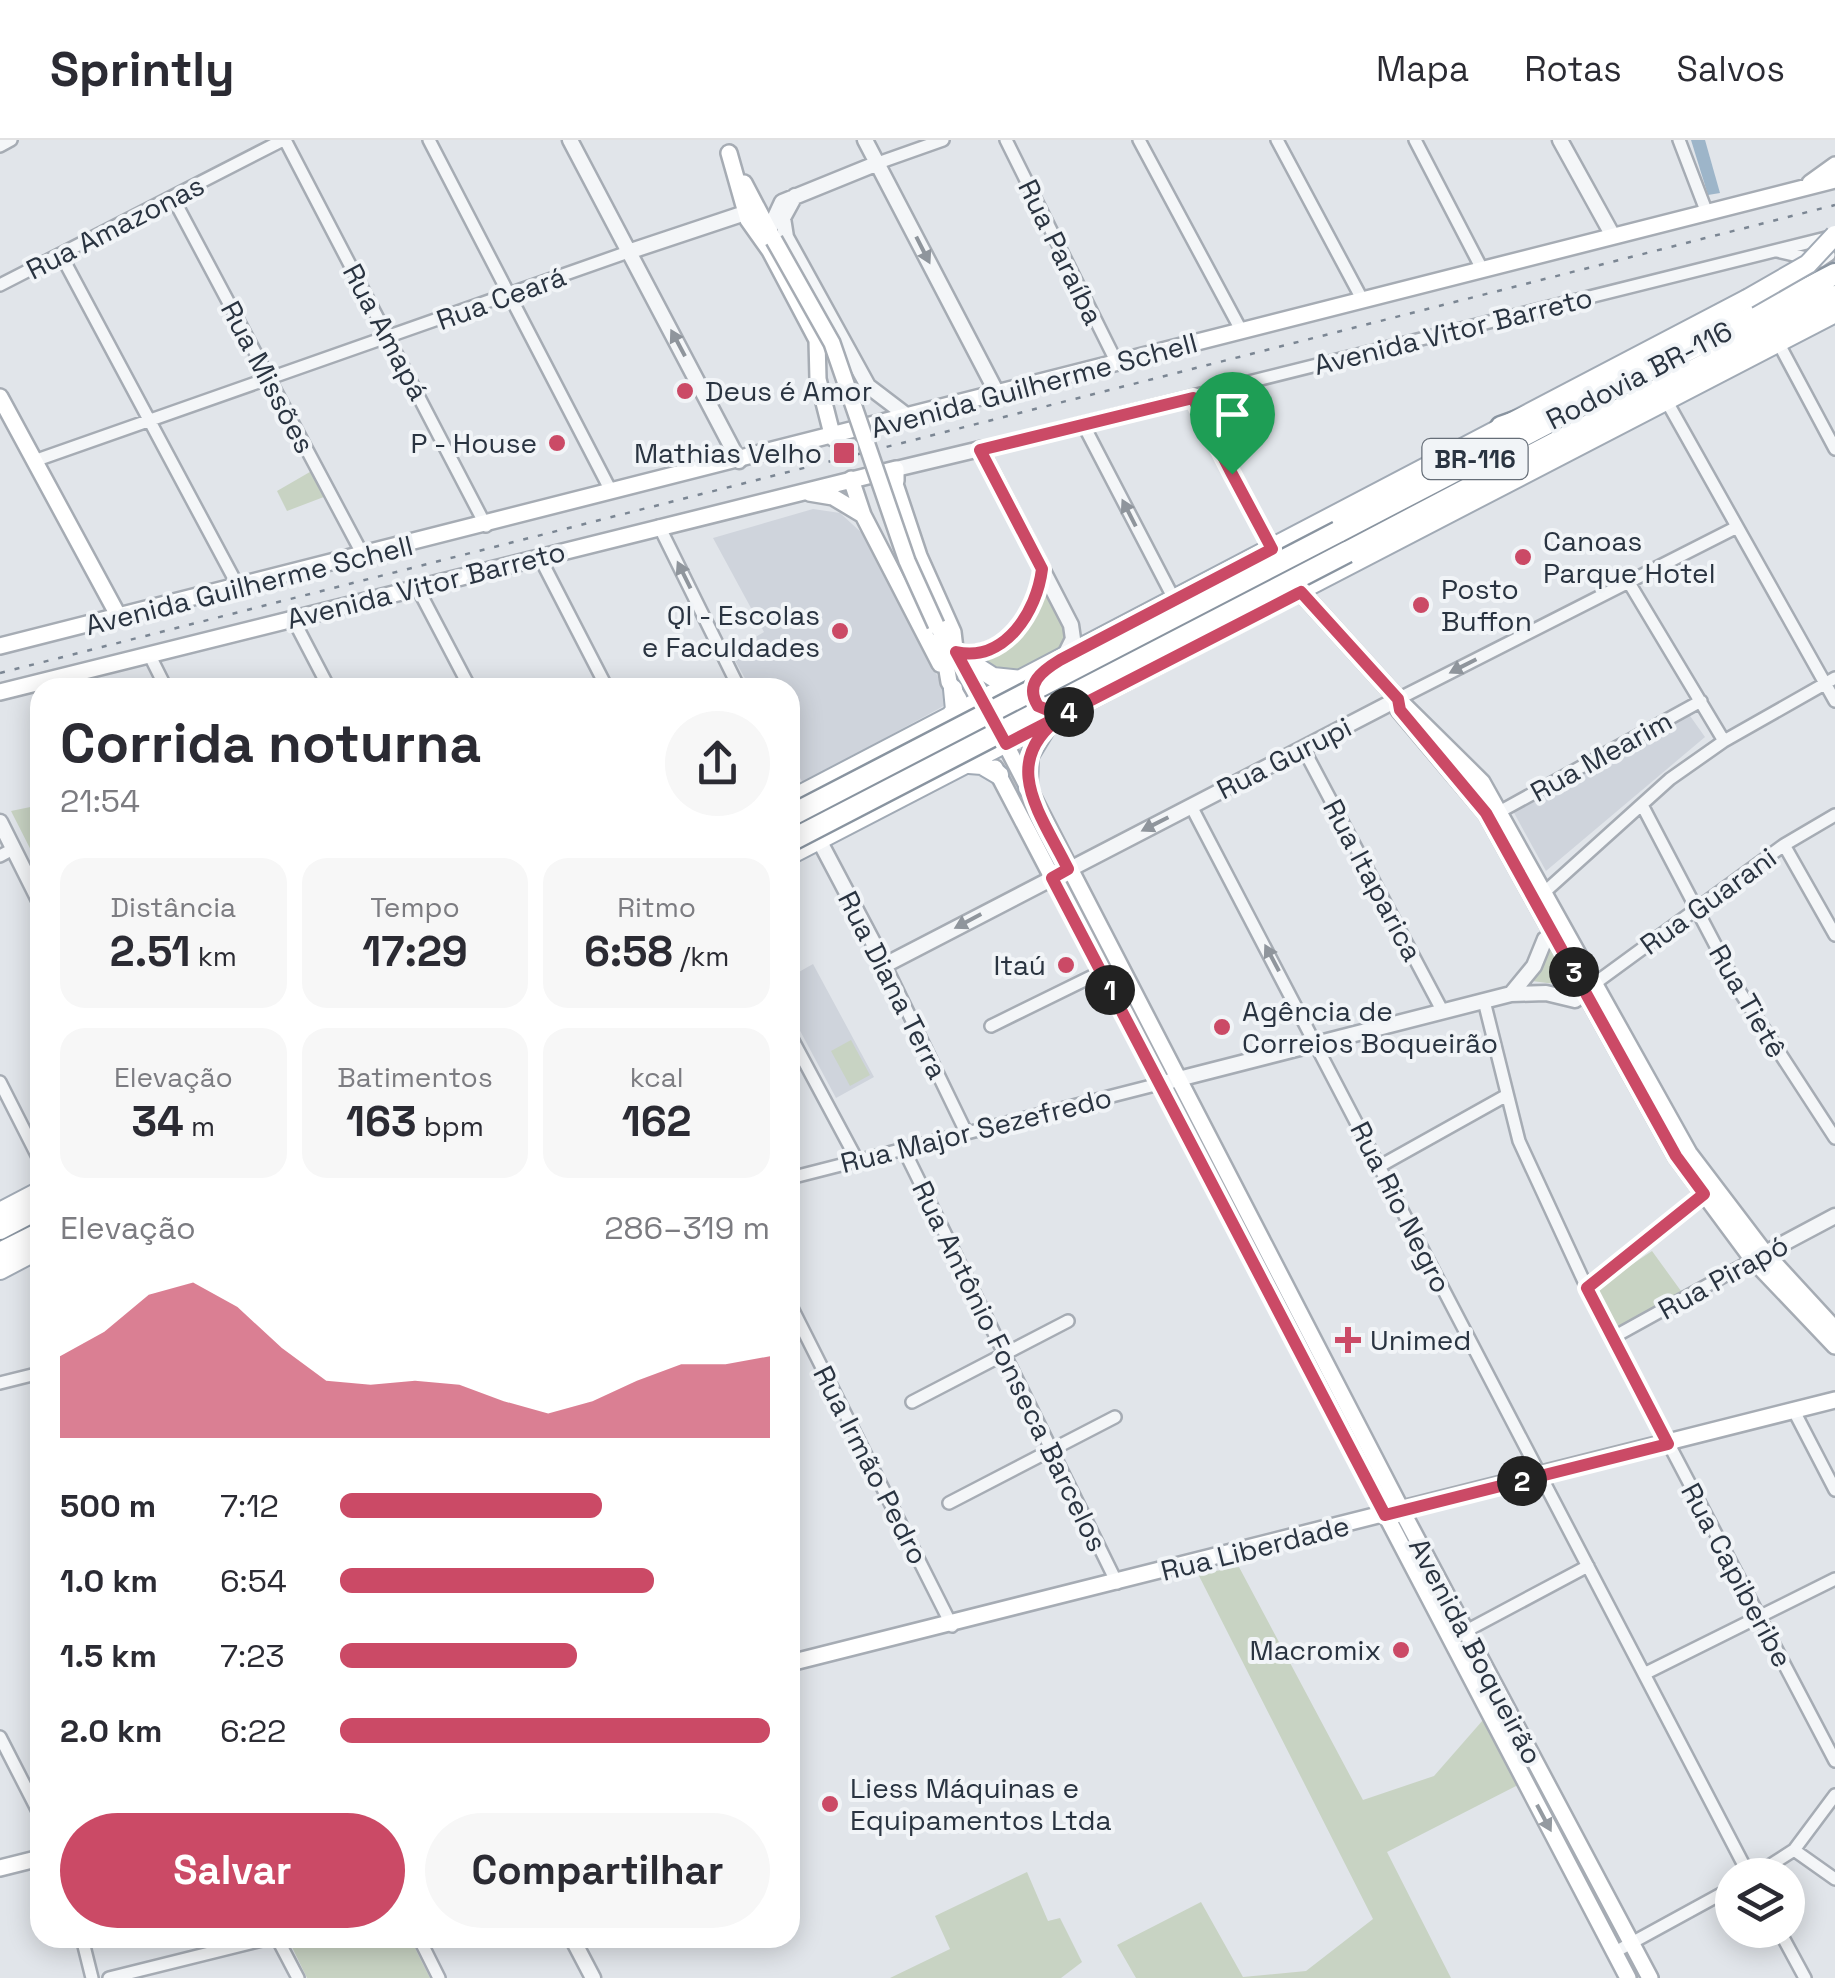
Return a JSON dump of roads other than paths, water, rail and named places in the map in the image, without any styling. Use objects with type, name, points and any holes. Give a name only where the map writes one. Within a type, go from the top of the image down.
[{"type":"highway","name":"Rodovia BR-116","points":[[800,797],[1338,532],[1835,274]]},
{"type":"highway","name":"Rodovia BR-116","points":[[800,835],[1651,397],[1835,296]]},
{"type":"highway","name":"BR-116","points":[[1605,432],[1651,397],[1835,311]]},
{"type":"highway","name":"BR-116","points":[[1501,427],[1614,388]]},
{"type":"highway","points":[[0,1229],[30,1213]]},
{"type":"highway","points":[[0,1254],[30,1238]]},
{"type":"main road","points":[[725,147],[745,213],[816,340],[818,378],[833,438]]},
{"type":"main road","name":"Avenida Boqueirão","points":[[725,147],[844,372],[907,560],[938,629],[952,685],[1628,1978]]},
{"type":"main road","points":[[1793,192],[1835,164]]},
{"type":"main road","name":"Avenida Guilherme Schell","points":[[0,646],[833,438],[1835,180]]},
{"type":"main road","points":[[800,796],[1748,299],[1808,264],[1830,236]]},
{"type":"main road","points":[[800,850],[1605,432],[1651,397],[1779,344],[1835,311]]},
{"type":"main road","points":[[0,397],[119,617]]},
{"type":"main road","points":[[894,473],[925,573],[953,632],[956,652],[993,677],[1023,680]]},
{"type":"main road","name":"Avenida Vitor Barreto","points":[[55,678],[851,479],[894,473]]},
{"type":"main road","points":[[851,479],[863,515],[952,685],[955,710],[945,722]]},
{"type":"main road","points":[[800,492],[834,497],[863,515]]},
{"type":"main road","points":[[1301,592],[1398,699],[1482,782],[1501,811],[1555,934]]},
{"type":"main road","name":"Avenida Boqueirão","points":[[938,629],[956,652],[1006,744],[1402,1511],[1650,1978]]},
{"type":"main road","points":[[1040,672],[1032,698],[1042,710],[1062,716]]},
{"type":"main road","name":"Avenida Vitor Barreto","points":[[0,692],[30,684]]},
{"type":"main road","points":[[1398,699],[1400,710],[1486,813],[1541,895],[1545,915],[1676,1156],[1835,1346]]},
{"type":"main road","points":[[1028,788],[1034,742],[1062,716]]},
{"type":"main road","points":[[906,741],[928,748],[937,758],[938,770],[929,785]]},
{"type":"main road","points":[[968,764],[982,765],[998,776]]},
{"type":"main road","points":[[1585,992],[1688,1154],[1759,1256],[1835,1329]]},
{"type":"main road","points":[[0,1212],[30,1196]]},
{"type":"main road","points":[[0,1270],[30,1254]]},
{"type":"main road","name":"Rua Liberdade","points":[[800,1661],[952,1626],[1835,1400]]},
{"type":"main road","points":[[0,1868],[30,1860]]},
{"type":"street","points":[[0,146],[12,140]]},
{"type":"street","name":"Rua Amazonas","points":[[0,285],[284,140]]},
{"type":"street","name":"Rua Amapá","points":[[284,140],[486,526]]},
{"type":"street","points":[[429,140],[611,492]]},
{"type":"street","points":[[570,140],[739,460]]},
{"type":"street","points":[[865,140],[997,393]]},
{"type":"street","points":[[772,235],[776,208],[795,196],[943,140]]},
{"type":"street","name":"Rua Paraíba","points":[[1006,140],[1116,363]]},
{"type":"street","points":[[1139,140],[1241,330]]},
{"type":"street","points":[[1277,140],[1362,300]]},
{"type":"street","points":[[1416,140],[1482,269]]},
{"type":"street","points":[[1560,140],[1612,236]]},
{"type":"street","points":[[1679,140],[1707,212]]},
{"type":"street","points":[[795,196],[783,218],[786,237],[868,386],[910,418]]},
{"type":"street","name":"Rua Missões","points":[[173,198],[364,557]]},
{"type":"street","points":[[745,213],[753,214],[772,235]]},
{"type":"street","name":"Rua Ceará","points":[[34,461],[745,213]]},
{"type":"street","points":[[1773,250],[1820,261],[1830,250],[1830,236]]},
{"type":"street","name":"Avenida Vitor Barreto","points":[[894,473],[1830,236]]},
{"type":"street","points":[[62,255],[238,588]]},
{"type":"street","points":[[1779,344],[1835,449]]},
{"type":"street","points":[[1651,397],[1737,527],[1830,681],[1835,701]]},
{"type":"street","points":[[1193,398],[1272,549]]},
{"type":"street","points":[[1084,426],[1174,599]]},
{"type":"street","points":[[980,450],[1073,634],[1070,649],[1060,660]]},
{"type":"street","points":[[659,526],[734,678]]},
{"type":"street","name":"Rua Gurupi","points":[[885,965],[1737,527]]},
{"type":"street","points":[[538,556],[602,678]]},
{"type":"street","points":[[956,652],[980,654],[1000,645],[1034,604],[1042,569]]},
{"type":"street","points":[[1628,581],[1724,740]]},
{"type":"street","points":[[418,587],[465,678]]},
{"type":"street","points":[[294,619],[323,678]]},
{"type":"street","points":[[149,654],[161,678]]},
{"type":"street","points":[[1541,895],[1642,805],[1724,740],[1830,681]]},
{"type":"street","name":"Rua Mearim","points":[[1501,811],[1700,701]]},
{"type":"street","name":"Rua Itaparica","points":[[1303,748],[1443,1012]]},
{"type":"street","name":"Rua Tietê","points":[[1642,805],[1740,992],[1835,1138]]},
{"type":"street","name":"Rua Rio Negro","points":[[1191,806],[1743,1858]]},
{"type":"street","name":"Rua Guarani","points":[[1585,992],[1784,845],[1835,815]]},
{"type":"street","points":[[0,822],[7,852],[30,887]]},
{"type":"street","name":"Rua Diana Terra","points":[[819,840],[966,1132]]},
{"type":"street","points":[[1784,845],[1835,935]]},
{"type":"street","points":[[1510,994],[1555,934]]},
{"type":"street","points":[[991,1026],[1101,972]]},
{"type":"street","name":"Rua Major Sezefredo","points":[[800,1175],[1510,994],[1585,992]]},
{"type":"street","name":"Rua Capiberibe","points":[[1484,1001],[1520,1141],[1587,1288],[1835,1762]]},
{"type":"street","points":[[800,1054],[857,1160]]},
{"type":"street","points":[[0,1082],[30,1142]]},
{"type":"street","points":[[1380,1166],[1508,1095]]},
{"type":"street","name":"Rua Antônio Fonseca Barcelos","points":[[903,1148],[1118,1584]]},
{"type":"street","points":[[1587,1288],[1704,1194]]},
{"type":"street","name":"Rua Pirapó","points":[[1612,1338],[1835,1216]]},
{"type":"street","points":[[912,1402],[1068,1321]]},
{"type":"street","name":"Rua Irmão Pedro","points":[[800,1324],[952,1626]]},
{"type":"street","points":[[0,1383],[30,1376]]},
{"type":"street","points":[[1794,1411],[1835,1490]]},
{"type":"street","points":[[949,1502],[1115,1417]]},
{"type":"street","points":[[1466,1631],[1588,1566]]},
{"type":"street","points":[[1644,1674],[1835,1579]]},
{"type":"street","points":[[0,1737],[30,1796]]},
{"type":"street","points":[[1781,1858],[1794,1850],[1835,1795]]},
{"type":"street","points":[[1794,1850],[1835,1879]]},
{"type":"street","points":[[1615,1952],[1715,1897]]},
{"type":"street","points":[[84,1948],[92,1978]]},
{"type":"street","points":[[109,1978],[155,1973],[240,1948]]},
{"type":"street","points":[[280,1948],[298,1978]]},
{"type":"street","points":[[424,1948],[439,1978]]},
{"type":"street","points":[[577,1948],[593,1978]]},
{"type":"street","points":[[1789,1948],[1805,1978]]},
{"type":"water","points":[[1691,140],[1705,140],[1720,193],[1708,195]]},
{"type":"railway","points":[[0,673],[1835,205]]},
{"type":"place","name":"Deus é Amor","points":[[685,391]]},
{"type":"place","name":"P - House","points":[[557,443]]},
{"type":"place","name":"Mathias Velho","points":[[844,453]]},
{"type":"place","name":"Canoas Parque Hotel","points":[[1523,557]]},
{"type":"place","name":"Posto Buffon","points":[[1421,605]]},
{"type":"place","name":"QI - Escolas e Faculdades","points":[[840,631]]},
{"type":"place","name":"Itaú","points":[[1066,965]]},
{"type":"place","name":"Agência de Correios Boqueirão","points":[[1222,1027]]},
{"type":"place","name":"Unimed","points":[[1348,1340]]},
{"type":"place","name":"Macromix","points":[[1401,1650]]},
{"type":"place","name":"Liess Máquinas e Equipamentos Ltda","points":[[830,1804]]}]
